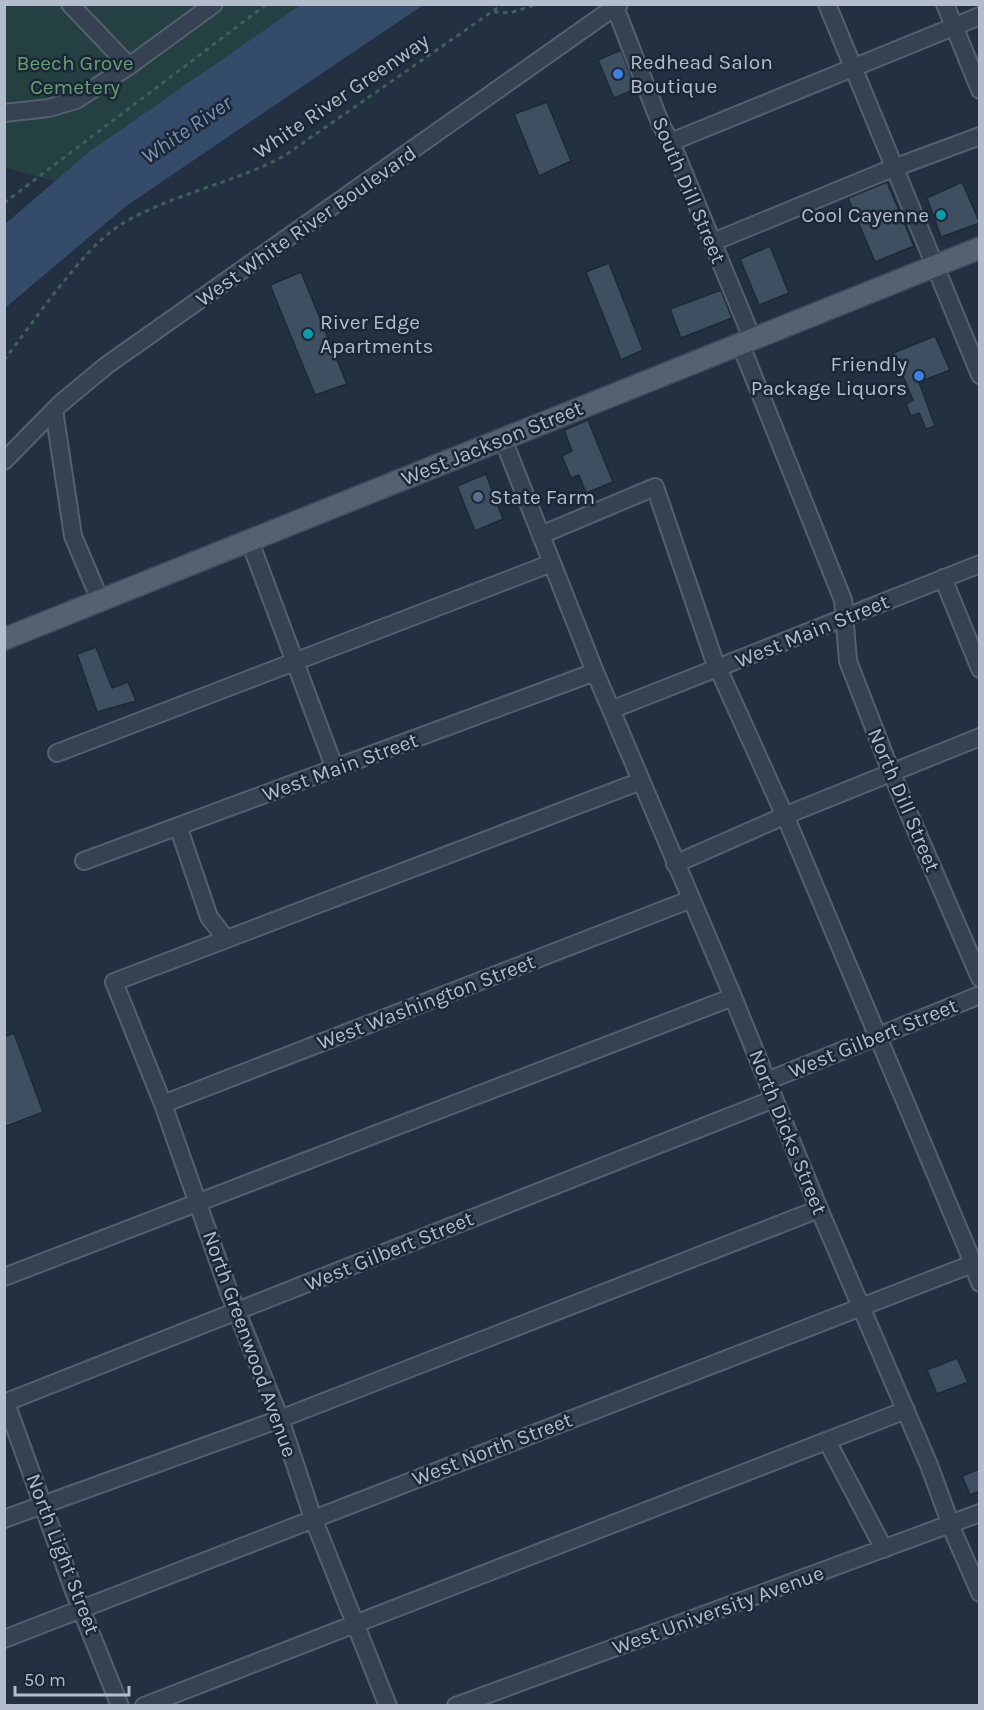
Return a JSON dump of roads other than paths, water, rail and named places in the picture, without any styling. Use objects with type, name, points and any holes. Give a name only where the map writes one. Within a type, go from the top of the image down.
[{"type":"main road","name":"West Jackson Street","points":[[4,639],[980,248]]},
{"type":"street","points":[[70,4],[129,66]]},
{"type":"street","points":[[4,113],[49,108],[76,100],[129,66],[214,4]]},
{"type":"street","points":[[827,4],[978,366]]},
{"type":"street","points":[[945,4],[980,90]]},
{"type":"street","name":"South Dill Street","points":[[617,6],[661,125],[671,142],[713,242],[746,340],[843,600],[846,618]]},
{"type":"street","name":"West White River Boulevard","points":[[4,461],[54,410],[133,345],[617,6]]},
{"type":"street","points":[[671,142],[980,16]]},
{"type":"street","points":[[713,242],[895,167],[980,136]]},
{"type":"street","points":[[54,410],[73,536],[100,600]]},
{"type":"street","name":"North Dicks Street","points":[[503,439],[595,672],[689,900],[733,998],[819,1209],[906,1410],[980,1593]]},
{"type":"street","points":[[541,535],[655,487],[713,657],[784,816],[968,1251],[975,1262],[980,1283]]},
{"type":"street","points":[[249,539],[335,769]]},
{"type":"street","points":[[57,753],[294,664],[552,563]]},
{"type":"street","name":"West Main Street","points":[[611,710],[980,564]]},
{"type":"street","points":[[943,578],[980,669]]},
{"type":"street","name":"North Dill Street","points":[[846,618],[845,644],[848,661],[891,772],[980,978]]},
{"type":"street","name":"West Main Street","points":[[84,861],[595,672]]},
{"type":"street","points":[[675,864],[784,816],[980,737]]},
{"type":"street","points":[[177,826],[209,917],[226,939],[641,781]]},
{"type":"street","name":"West Washington Street","points":[[163,1104],[689,900]]},
{"type":"street","name":"North Greenwood Avenue","points":[[226,939],[114,982],[163,1104],[280,1419],[313,1518],[388,1706]]},
{"type":"street","name":"West Gilbert Street","points":[[767,1081],[980,995]]},
{"type":"street","points":[[4,1277],[733,998]]},
{"type":"street","name":"West Gilbert Street","points":[[5,1403],[774,1099]]},
{"type":"street","points":[[4,1519],[280,1419],[819,1209]]},
{"type":"street","name":"West North Street","points":[[4,1639],[862,1308],[975,1262]]},
{"type":"street","name":"North Light Street","points":[[5,1403],[120,1706]]},
{"type":"street","points":[[144,1706],[355,1623],[368,1621],[906,1410]]},
{"type":"street","points":[[827,1441],[884,1549]]},
{"type":"street","name":"West University Avenue","points":[[456,1706],[980,1513]]},
{"type":"water","name":"White River","points":[[302,4],[423,5],[126,206],[5,308],[5,224],[90,151]]},
{"type":"place","name":"Redhead Salon Boutique","points":[[618,74]]},
{"type":"place","name":"Cool Cayenne","points":[[941,215]]},
{"type":"place","name":"River Edge Apartments","points":[[308,334]]},
{"type":"place","name":"Friendly Package Liquors","points":[[919,376]]},
{"type":"place","name":"State Farm","points":[[478,497]]},
{"type":"park label","name":"Beech Grove Cemetery","points":[[75,75]]}]
